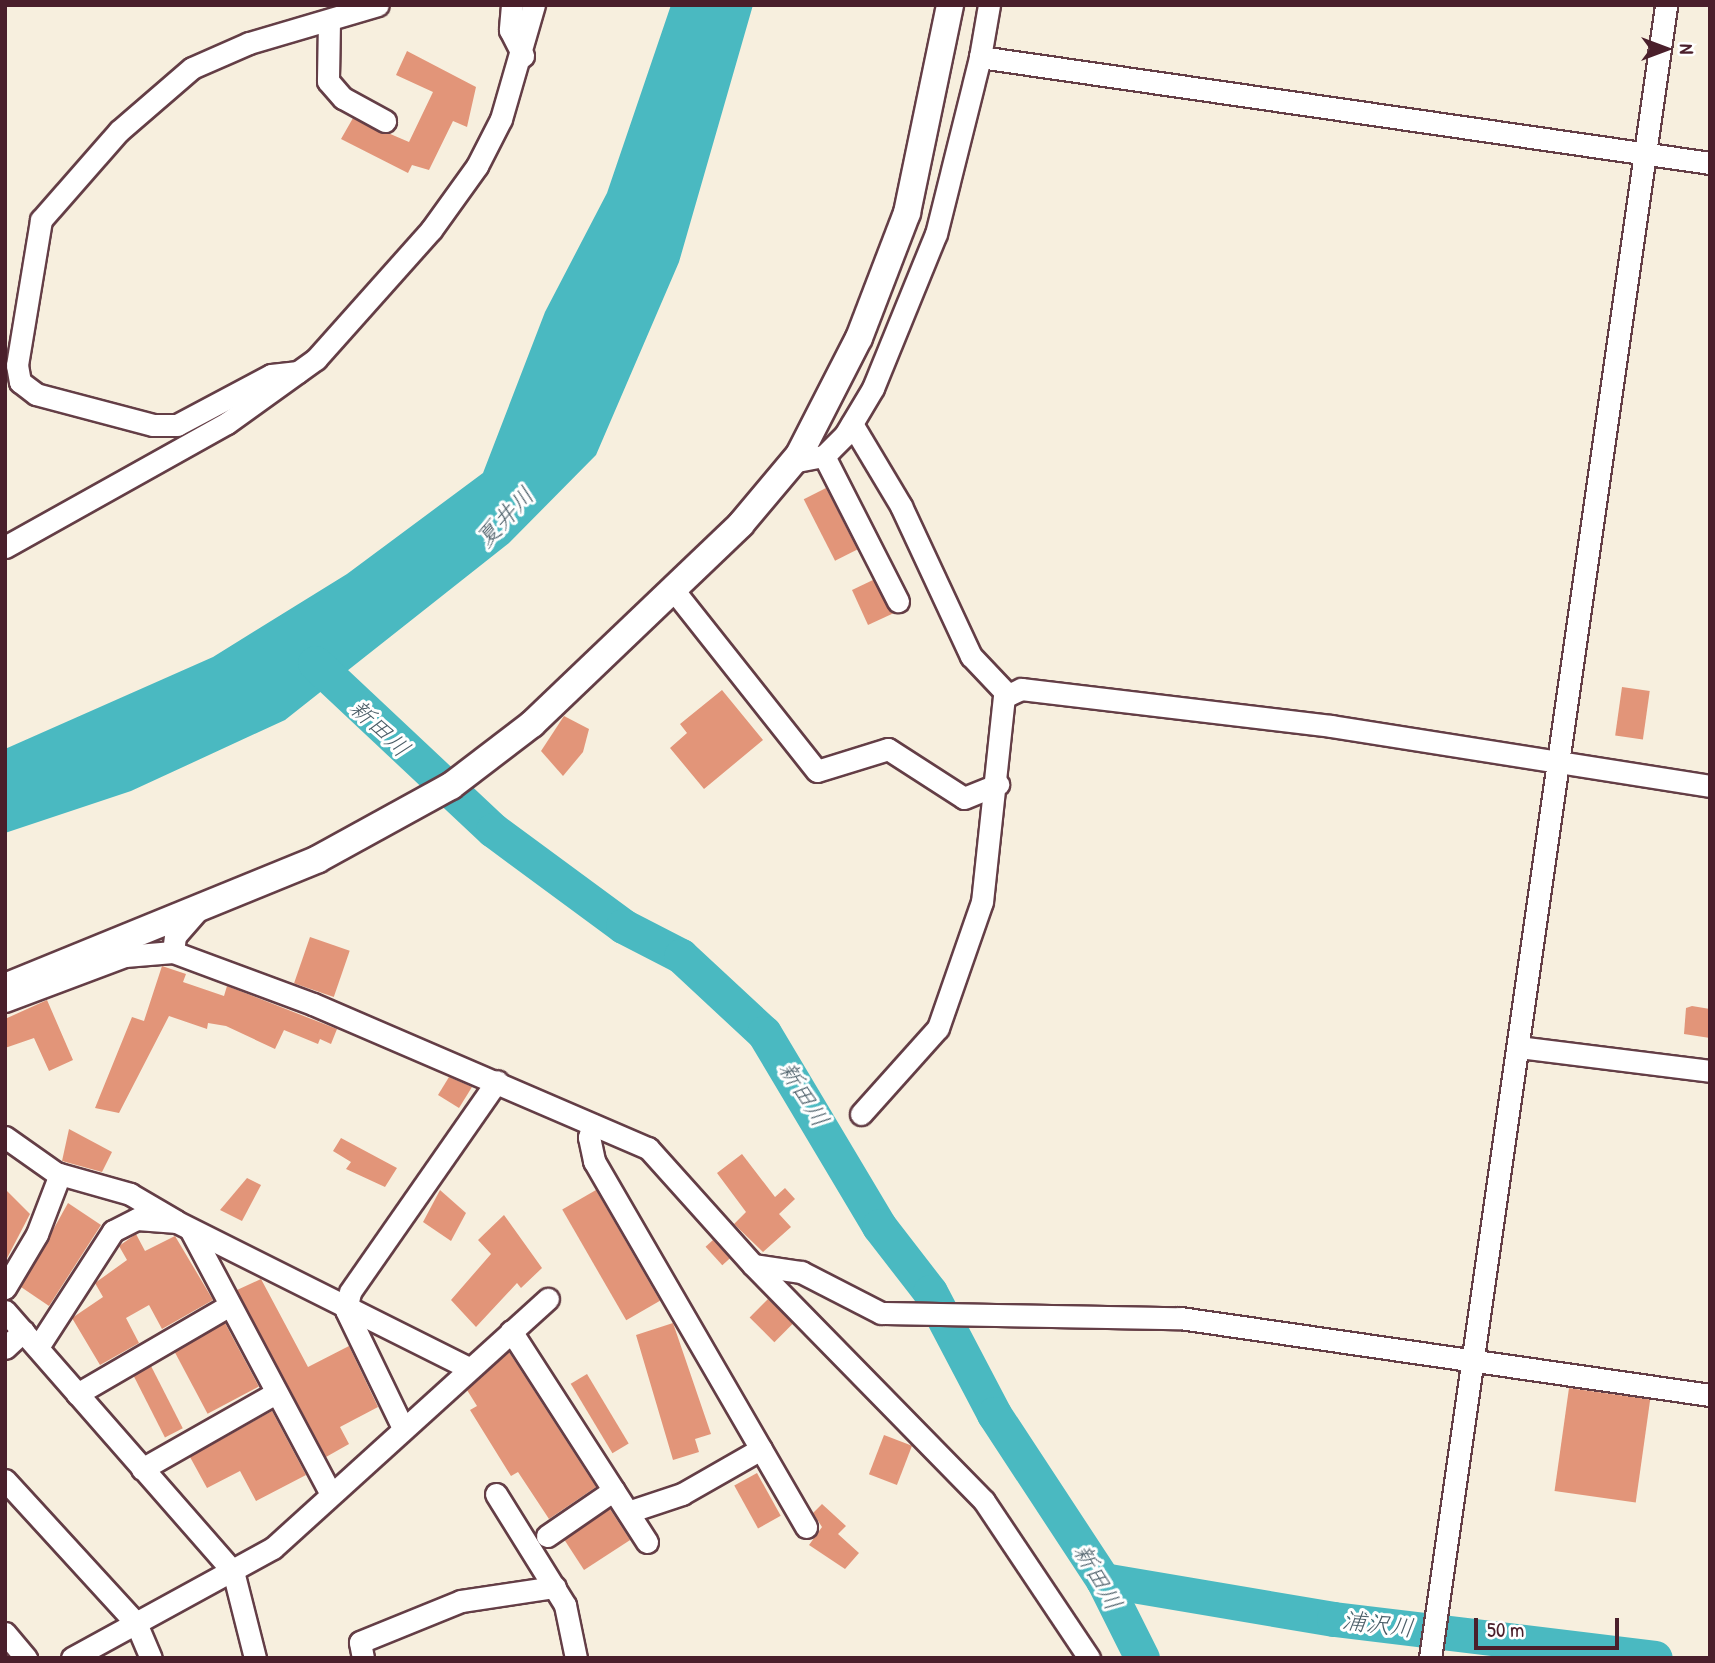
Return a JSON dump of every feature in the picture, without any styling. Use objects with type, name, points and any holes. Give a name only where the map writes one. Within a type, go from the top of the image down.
[{"type":"street","points":[[298,372],[258,381],[177,425],[153,425],[36,394],[20,382],[17,365],[41,220],[128,122],[192,68],[249,43],[378,5]]},
{"type":"street","points":[[512,5],[510,30],[523,57]]},
{"type":"street","points":[[5,547],[227,423],[298,372],[458,195],[501,119],[523,57],[534,5]]},
{"type":"street","points":[[5,987],[196,912],[396,821],[496,753],[675,592],[792,462],[859,338],[907,213],[950,5]]},
{"type":"street","points":[[792,462],[824,456],[852,424],[936,234],[980,58],[989,5]]},
{"type":"street","points":[[1433,1641],[1666,5]]},
{"type":"street","points":[[329,21],[328,81],[343,98],[385,121]]},
{"type":"street","points":[[980,58],[1710,163]]},
{"type":"street","points":[[852,424],[901,506],[971,656],[1008,695],[982,902],[938,1028],[861,1114]]},
{"type":"street","points":[[824,456],[898,601]]},
{"type":"street","points":[[675,592],[817,771],[888,749],[964,798],[998,785]]},
{"type":"street","points":[[1008,695],[1046,691],[1303,723],[1558,765],[1710,786]]},
{"type":"street","points":[[173,952],[175,936],[196,912]]},
{"type":"street","points":[[5,1000],[125,956],[173,952],[497,1081],[648,1148],[753,1265],[984,1501],[1089,1658]]},
{"type":"street","points":[[1518,1047],[1710,1071]]},
{"type":"street","points":[[403,1428],[346,1310],[351,1292],[497,1081]]},
{"type":"street","points":[[593,1125],[589,1137],[594,1161],[806,1527]]},
{"type":"street","points":[[5,1137],[60,1174],[130,1194],[184,1226],[346,1310],[468,1368]]},
{"type":"street","points":[[5,1288],[37,1234],[60,1174]]},
{"type":"street","points":[[38,1347],[113,1231],[136,1219],[184,1226]]},
{"type":"street","points":[[184,1226],[331,1494]]},
{"type":"street","points":[[753,1265],[801,1272],[881,1313],[1180,1318],[1473,1364],[1710,1395]]},
{"type":"street","points":[[72,1658],[273,1548],[468,1368],[548,1299]]},
{"type":"street","points":[[77,1394],[229,1305]]},
{"type":"street","points":[[5,1311],[233,1572],[255,1658]]},
{"type":"street","points":[[5,1348],[23,1331]]},
{"type":"street","points":[[511,1332],[647,1542]]},
{"type":"street","points":[[142,1469],[276,1393]]},
{"type":"street","points":[[628,1512],[671,1499],[761,1448]]},
{"type":"street","points":[[5,1480],[136,1623],[151,1658]]},
{"type":"street","points":[[547,1536],[614,1490]]},
{"type":"street","points":[[496,1494],[555,1587],[576,1658]]},
{"type":"street","points":[[363,1658],[360,1642],[461,1601],[555,1587]]},
{"type":"street","points":[[5,1633],[26,1658]]},
{"type":"water","name":"夏井川","points":[[671,5],[753,5],[679,262],[596,455],[509,543],[285,720],[131,791],[5,833],[5,749],[213,657],[347,574],[483,473],[545,312],[607,193]]},
{"type":"building","points":[[407,51],[476,87],[467,127],[453,121],[429,170],[412,165],[408,173],[341,139],[353,118],[409,142],[433,92],[396,75]]},
{"type":"building","points":[[826,488],[857,549],[835,561],[804,499]]},
{"type":"building","points":[[873,580],[894,613],[868,625],[852,590]]},
{"type":"building","points":[[1622,687],[1650,691],[1643,739],[1615,736]]},
{"type":"building","points":[[722,690],[763,740],[704,789],[670,748],[687,733],[680,724]]},
{"type":"building","points":[[564,716],[589,729],[583,752],[563,776],[541,751]]},
{"type":"building","points":[[310,937],[350,951],[334,997],[294,983]]},
{"type":"building","points":[[162,966],[186,974],[183,982],[224,996],[227,986],[337,1029],[331,1044],[320,1039],[318,1044],[284,1030],[275,1049],[226,1026],[208,1023],[207,1029],[169,1016],[119,1113],[95,1108],[132,1017],[144,1021]]},
{"type":"building","points":[[47,1000],[73,1060],[49,1071],[34,1038],[5,1048],[5,1019]]},
{"type":"building","points":[[1692,1006],[1710,1009],[1710,1038],[1684,1034],[1686,1008]]},
{"type":"building","points":[[449,1077],[472,1087],[459,1108],[438,1095]]},
{"type":"building","points":[[69,1129],[112,1152],[102,1172],[62,1161]]},
{"type":"building","points":[[341,1138],[397,1168],[385,1187],[346,1169],[351,1162],[333,1151]]},
{"type":"building","points":[[742,1154],[775,1197],[785,1188],[795,1199],[779,1214],[791,1227],[763,1252],[734,1224],[746,1212],[717,1173]]},
{"type":"building","points":[[247,1178],[261,1185],[242,1221],[220,1210]]},
{"type":"building","points":[[5,1189],[30,1214],[5,1262]]},
{"type":"building","points":[[440,1190],[466,1213],[451,1241],[423,1222]]},
{"type":"building","points":[[596,1190],[660,1301],[626,1320],[562,1210]]},
{"type":"building","points":[[68,1203],[101,1225],[49,1306],[21,1287]]},
{"type":"building","points":[[504,1215],[542,1268],[521,1288],[517,1283],[476,1327],[451,1300],[491,1254],[478,1240]]},
{"type":"building","points":[[136,1234],[145,1251],[175,1236],[213,1300],[162,1329],[149,1305],[126,1318],[139,1343],[100,1365],[72,1318],[103,1297],[95,1283],[127,1260],[119,1246]]},
{"type":"building","points":[[713,1240],[730,1259],[722,1265],[706,1247]]},
{"type":"building","points":[[261,1279],[308,1367],[349,1346],[378,1407],[340,1427],[349,1444],[326,1457],[237,1290]]},
{"type":"building","points":[[768,1299],[793,1324],[774,1342],[750,1317]]},
{"type":"building","points":[[225,1323],[259,1387],[208,1414],[174,1350]]},
{"type":"building","points":[[673,1323],[711,1434],[695,1439],[699,1452],[673,1460],[636,1335]]},
{"type":"building","points":[[509,1352],[596,1487],[549,1519],[518,1472],[511,1476],[470,1410],[477,1406],[467,1390]]},
{"type":"building","points":[[151,1366],[183,1428],[165,1437],[133,1375]]},
{"type":"building","points":[[587,1374],[629,1443],[612,1453],[571,1384]]},
{"type":"building","points":[[1569,1388],[1650,1399],[1636,1502],[1555,1491]]},
{"type":"building","points":[[272,1411],[306,1475],[256,1501],[240,1471],[207,1488],[190,1457]]},
{"type":"building","points":[[884,1435],[912,1446],[897,1485],[869,1474]]},
{"type":"building","points":[[757,1473],[781,1516],[758,1528],[734,1486]]},
{"type":"building","points":[[822,1504],[846,1526],[838,1534],[859,1553],[845,1569],[809,1545],[822,1527],[813,1513]]},
{"type":"building","points":[[610,1509],[630,1540],[584,1570],[564,1539]]},
{"type":"waterway","name":"新田川","points":[[315,663],[493,830],[623,926],[681,956],[764,1033],[879,1226],[930,1292],[994,1414],[1103,1580],[1142,1658]]},
{"type":"waterway","name":"浦沢川","points":[[1103,1580],[1334,1619],[1655,1658]]}]
